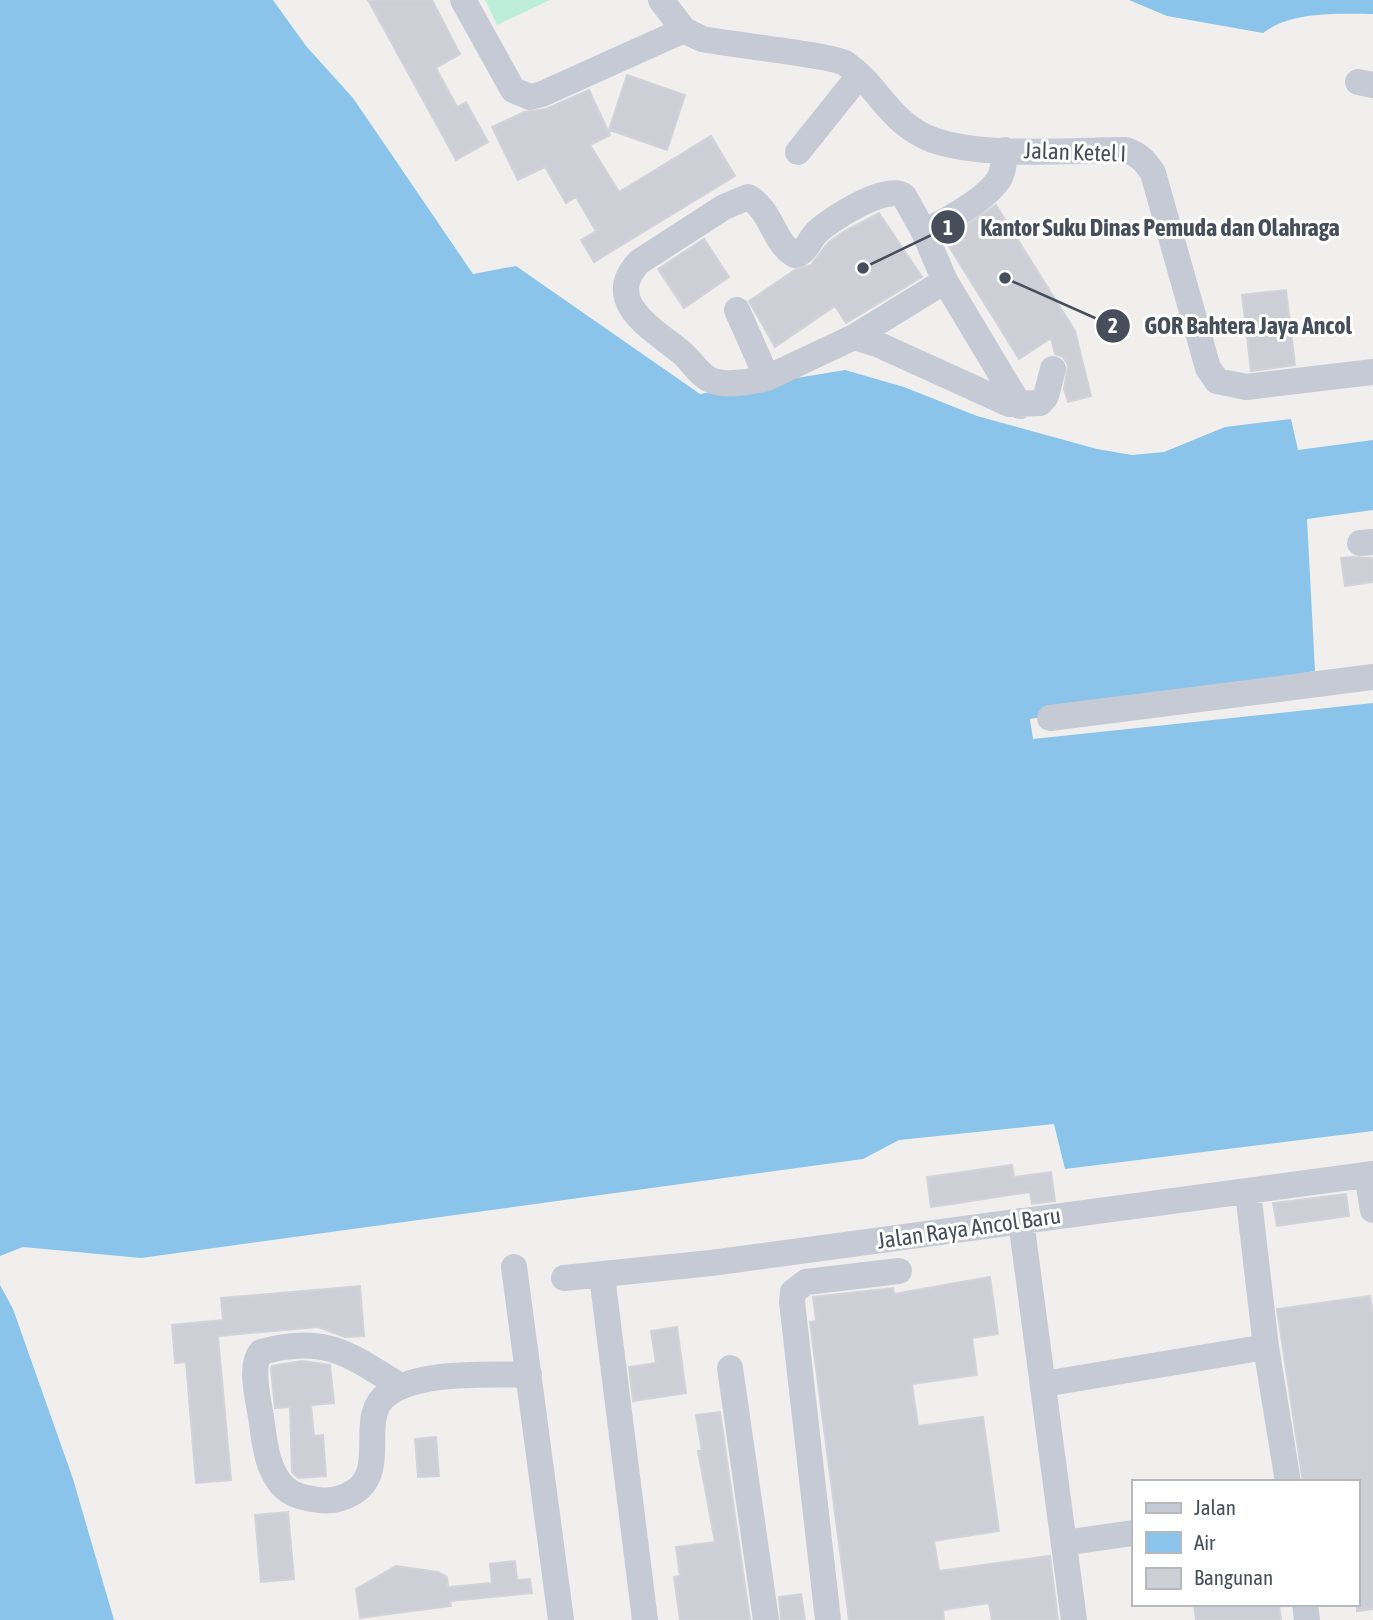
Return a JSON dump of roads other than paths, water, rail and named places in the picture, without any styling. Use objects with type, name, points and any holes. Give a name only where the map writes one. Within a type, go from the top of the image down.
[{"type":"lane","points":[[463,0],[506,80],[513,90],[522,96],[542,94],[684,30],[661,0]]},
{"type":"lane","name":"Jalan Ketel I","points":[[684,30],[702,39],[837,60],[845,64],[892,114],[916,132],[959,146],[1005,150],[1126,150],[1143,158],[1153,173],[1168,218],[1208,368],[1217,381],[1246,387],[1373,372]]},
{"type":"lane","points":[[798,152],[858,77]]},
{"type":"lane","points":[[924,232],[954,217],[998,182],[1004,166],[1005,150]]},
{"type":"lane","points":[[945,281],[854,337],[766,378],[729,383],[706,378],[683,354],[635,314],[625,285],[628,274],[639,262],[724,207],[748,197],[762,207],[784,244],[795,255],[802,253],[817,232],[842,214],[869,200],[894,193],[904,197],[924,232],[945,281],[1020,406]]},
{"type":"lane","points":[[737,310],[766,378]]},
{"type":"lane","points":[[854,337],[877,344],[1009,404],[1020,406],[1040,403],[1046,396],[1054,369]]},
{"type":"lane","points":[[1050,718],[1373,677]]},
{"type":"lane","points":[[1370,1175],[1373,1210]]},
{"type":"lane","name":"Jalan Raya Ancol Baru","points":[[564,1278],[602,1276],[1370,1175]]},
{"type":"lane","points":[[1248,1192],[1266,1347],[1288,1480]]},
{"type":"lane","points":[[1021,1221],[1074,1620]]},
{"type":"lane","points":[[513,1267],[561,1620]]},
{"type":"lane","points":[[828,1620],[793,1292],[806,1282],[899,1271]]},
{"type":"lane","points":[[602,1276],[645,1620]]},
{"type":"lane","points":[[400,1387],[353,1357],[324,1345],[261,1352],[255,1366],[265,1448],[279,1482],[286,1490],[302,1498],[324,1501],[346,1497],[361,1487],[371,1471],[374,1413],[379,1401],[414,1380],[529,1374]]},
{"type":"lane","points":[[1044,1384],[1266,1347]]},
{"type":"lane","points":[[730,1368],[766,1620]]},
{"type":"lane","points":[[1064,1543],[1132,1533]]},
{"type":"water","points":[[0,0],[273,0],[306,46],[353,98],[473,274],[516,266],[700,394],[845,370],[904,387],[977,416],[1097,449],[1132,455],[1164,452],[1225,427],[1291,419],[1298,450],[1373,440],[1373,510],[1307,519],[1315,671],[1030,719],[1033,739],[1373,703],[1373,1131],[1065,1169],[1054,1124],[899,1140],[863,1159],[141,1258],[23,1247],[0,1256]]},
{"type":"water","points":[[1129,0],[1373,0],[1373,14],[1301,17],[1263,33],[1167,16]]},
{"type":"water","points":[[0,1285],[13,1309],[73,1479],[114,1620],[0,1620]]},
{"type":"place","name":"Kantor Suku Dinas Pemuda dan Olahraga","points":[[863,268]]},
{"type":"place","name":"GOR Bahtera Jaya Ancol","points":[[1005,278]]}]
